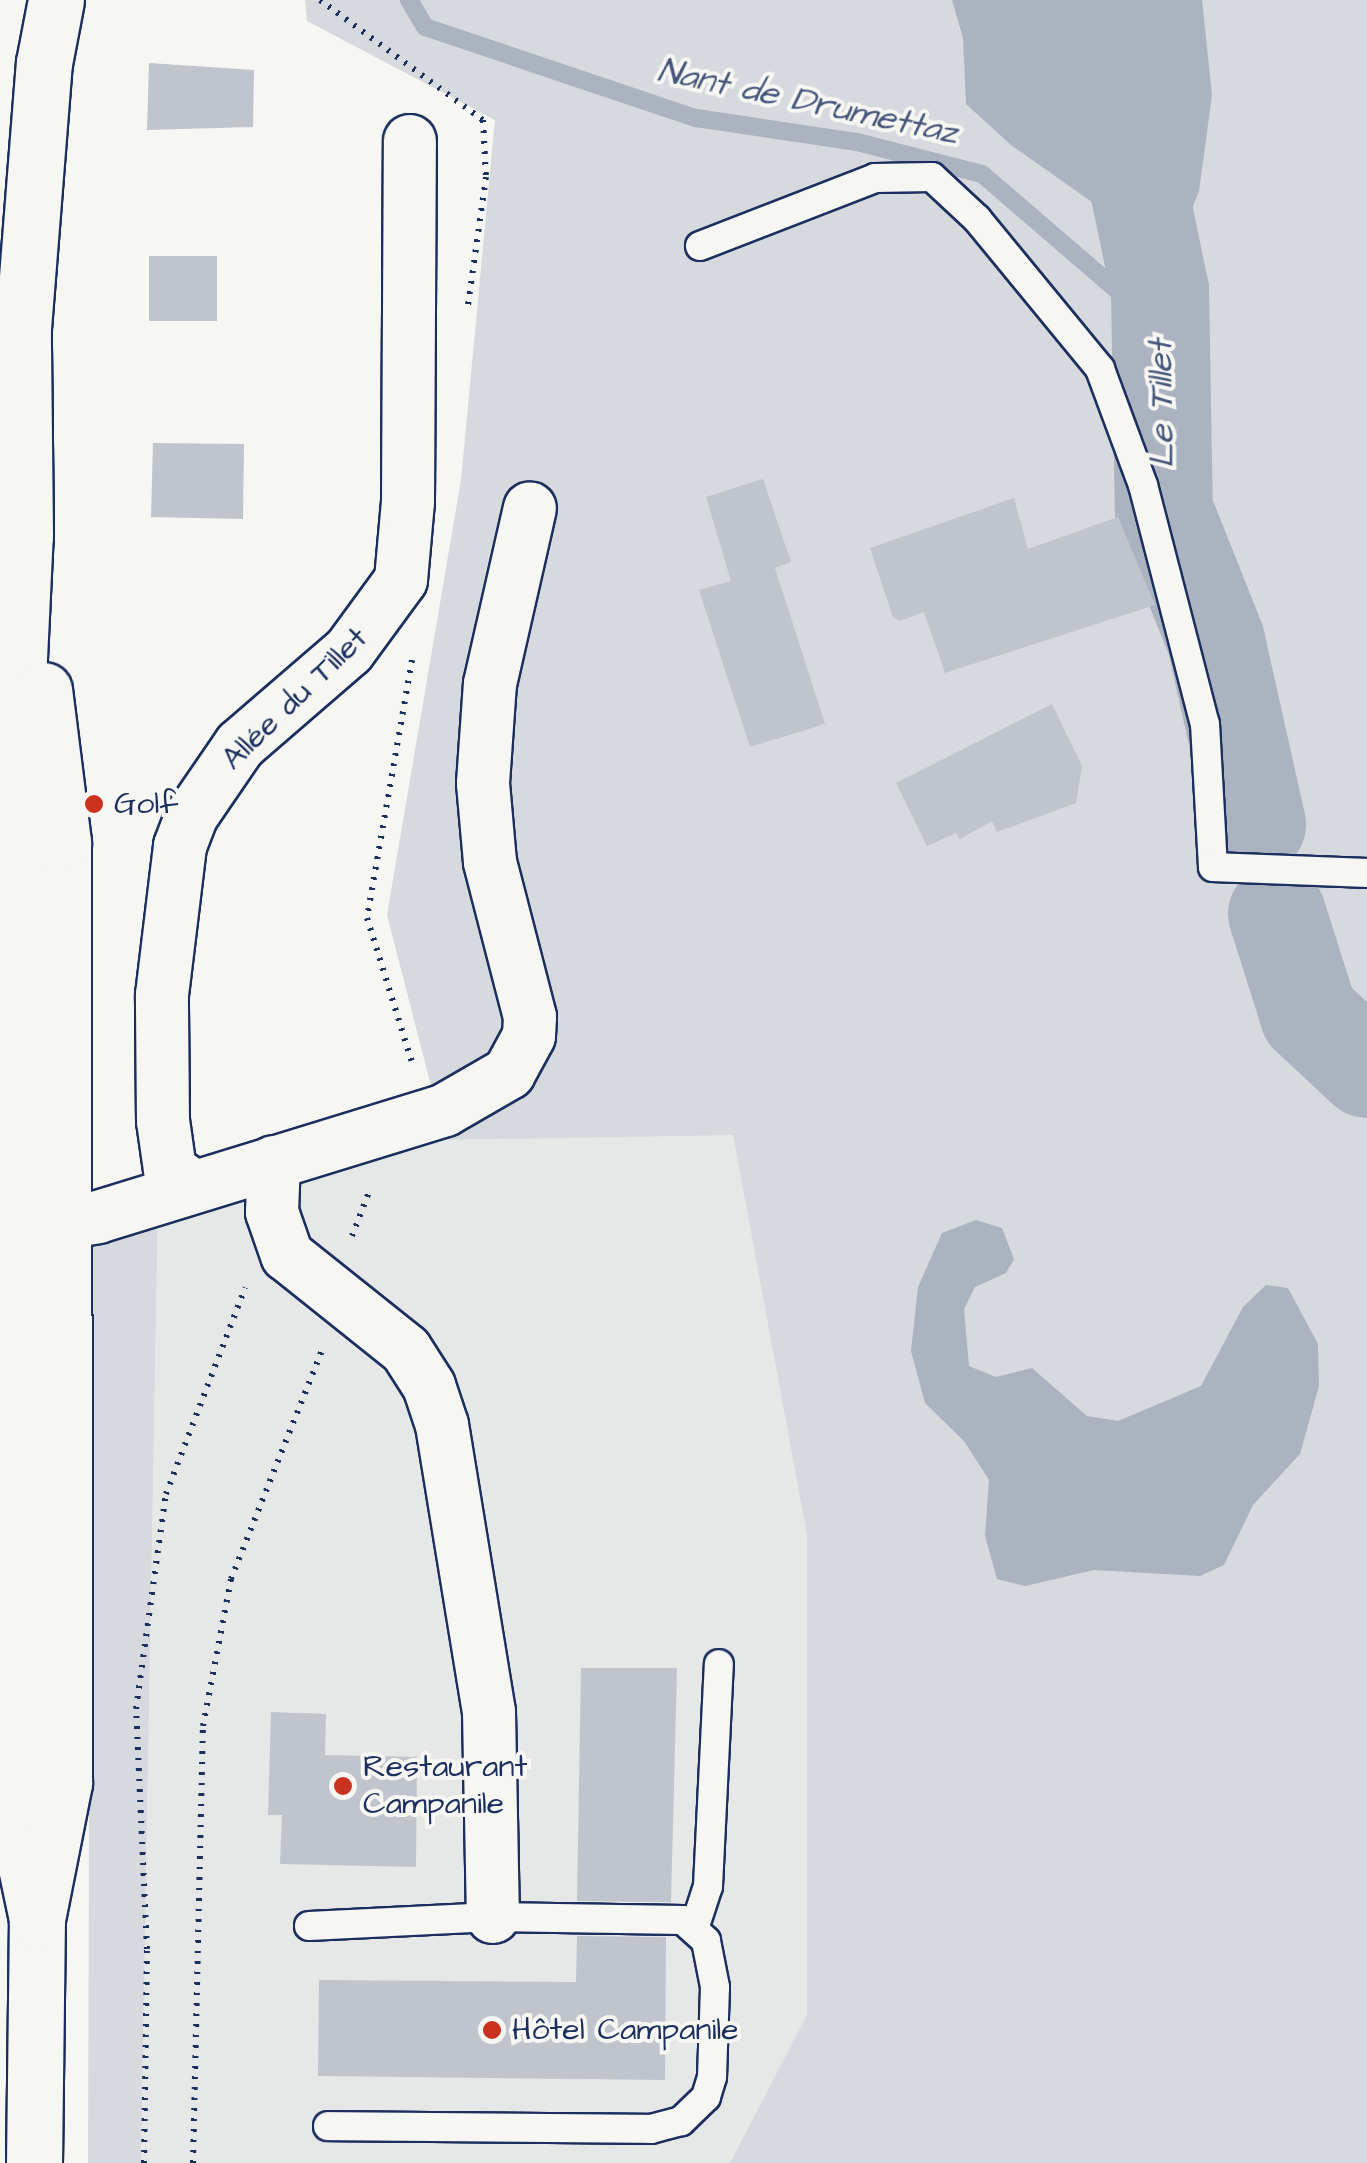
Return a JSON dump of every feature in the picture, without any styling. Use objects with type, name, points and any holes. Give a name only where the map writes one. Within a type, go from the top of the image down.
[{"type":"main road","points":[[37,1919],[11,1796],[5,1261],[10,1142],[10,849],[26,536],[24,328],[44,63],[56,0]]},
{"type":"main road","points":[[0,136],[24,328]]},
{"type":"main road","points":[[26,536],[62,842],[64,1784],[37,1919],[34,2163]]},
{"type":"street","name":"Allée du Tillet","points":[[190,1184],[170,1170],[163,1121],[162,995],[180,846],[192,814],[240,745],[360,640],[401,580],[410,141]]},
{"type":"street","points":[[10,1142],[21,1188],[42,1219],[62,1224],[190,1184],[273,1187],[445,1110],[509,1073],[522,1056],[528,1004],[490,862],[482,783],[490,684],[530,508]]},
{"type":"street","points":[[273,1187],[287,1255],[418,1364],[442,1425],[491,1728],[493,1917]]},
{"type":"lane","points":[[700,246],[875,178],[932,178],[977,219],[1100,369],[1137,469],[1206,724],[1213,867],[1367,873]]},
{"type":"lane","points":[[328,2126],[651,2129],[681,2121],[706,2096],[715,2047],[711,1958],[695,1926],[708,1886],[719,1664]]},
{"type":"lane","points":[[309,1926],[493,1917],[657,1918],[695,1926]]},
{"type":"path","points":[[320,0],[472,108]]},
{"type":"path","points":[[144,2163],[147,1948],[133,1756],[156,1548],[182,1438],[273,1187]]},
{"type":"shaded area","points":[[305,0],[1367,0],[1367,2163],[730,2163],[807,2015],[807,1536],[733,1135],[445,1140],[387,915],[461,480],[495,120],[307,21]]},
{"type":"shaded area","points":[[952,0],[1202,0],[1212,95],[1199,191],[1160,290],[1133,231],[1011,145],[966,104],[963,38]]},
{"type":"shaded area","points":[[437,1112],[446,1140],[733,1134],[807,1537],[807,2015],[733,2163],[141,2163],[158,1204]]},
{"type":"shaded area","points":[[158,1204],[141,2163],[88,2163],[91,1239]]},
{"type":"shaded area","points":[[976,1220],[1002,1228],[1014,1259],[1006,1273],[975,1287],[964,1309],[969,1366],[996,1377],[1032,1368],[1087,1416],[1118,1421],[1201,1386],[1243,1307],[1266,1285],[1288,1288],[1318,1344],[1319,1386],[1300,1454],[1253,1505],[1224,1565],[1200,1576],[1094,1570],[1025,1586],[997,1579],[985,1536],[989,1480],[964,1441],[925,1403],[911,1351],[918,1287],[942,1233]]},
{"type":"building","points":[[149,63],[254,70],[253,127],[147,130]]},
{"type":"building","points":[[149,256],[217,256],[217,321],[149,321]]},
{"type":"building","points":[[153,443],[244,444],[243,519],[151,517]]},
{"type":"building","points":[[763,479],[791,562],[775,568],[825,724],[750,747],[699,590],[731,581],[706,497]]},
{"type":"building","points":[[1014,498],[1028,549],[1118,517],[1155,605],[945,673],[924,612],[899,621],[893,617],[870,548]]},
{"type":"building","points":[[1052,704],[1082,766],[1076,803],[997,832],[992,821],[960,839],[956,833],[927,846],[896,783]]},
{"type":"building","points":[[581,1668],[677,1668],[671,1902],[577,1901]]},
{"type":"building","name":"Restaurant Campanile","points":[[271,1712],[326,1714],[325,1755],[417,1757],[416,1867],[280,1864],[282,1815],[268,1815]]},
{"type":"building","name":"Hôtel Campanile","points":[[577,1936],[666,1937],[665,2080],[318,2076],[319,1980],[576,1982]]},
{"type":"waterway","name":"Nant de Drumettaz","points":[[409,0],[425,27],[696,118],[857,142],[982,174],[1161,328]]},
{"type":"waterway","name":"Le Tillet","points":[[1036,0],[1134,165],[1160,290],[1164,510],[1216,641],[1257,824]]},
{"type":"waterway","name":"Le Tillet","points":[[1277,914],[1309,1015],[1367,1069]]},
{"type":"place","name":"Golf","points":[[94,804]]},
{"type":"place","name":"Restaurant Campanile","points":[[343,1786]]},
{"type":"place","name":"Hôtel Campanile","points":[[492,2030]]}]
